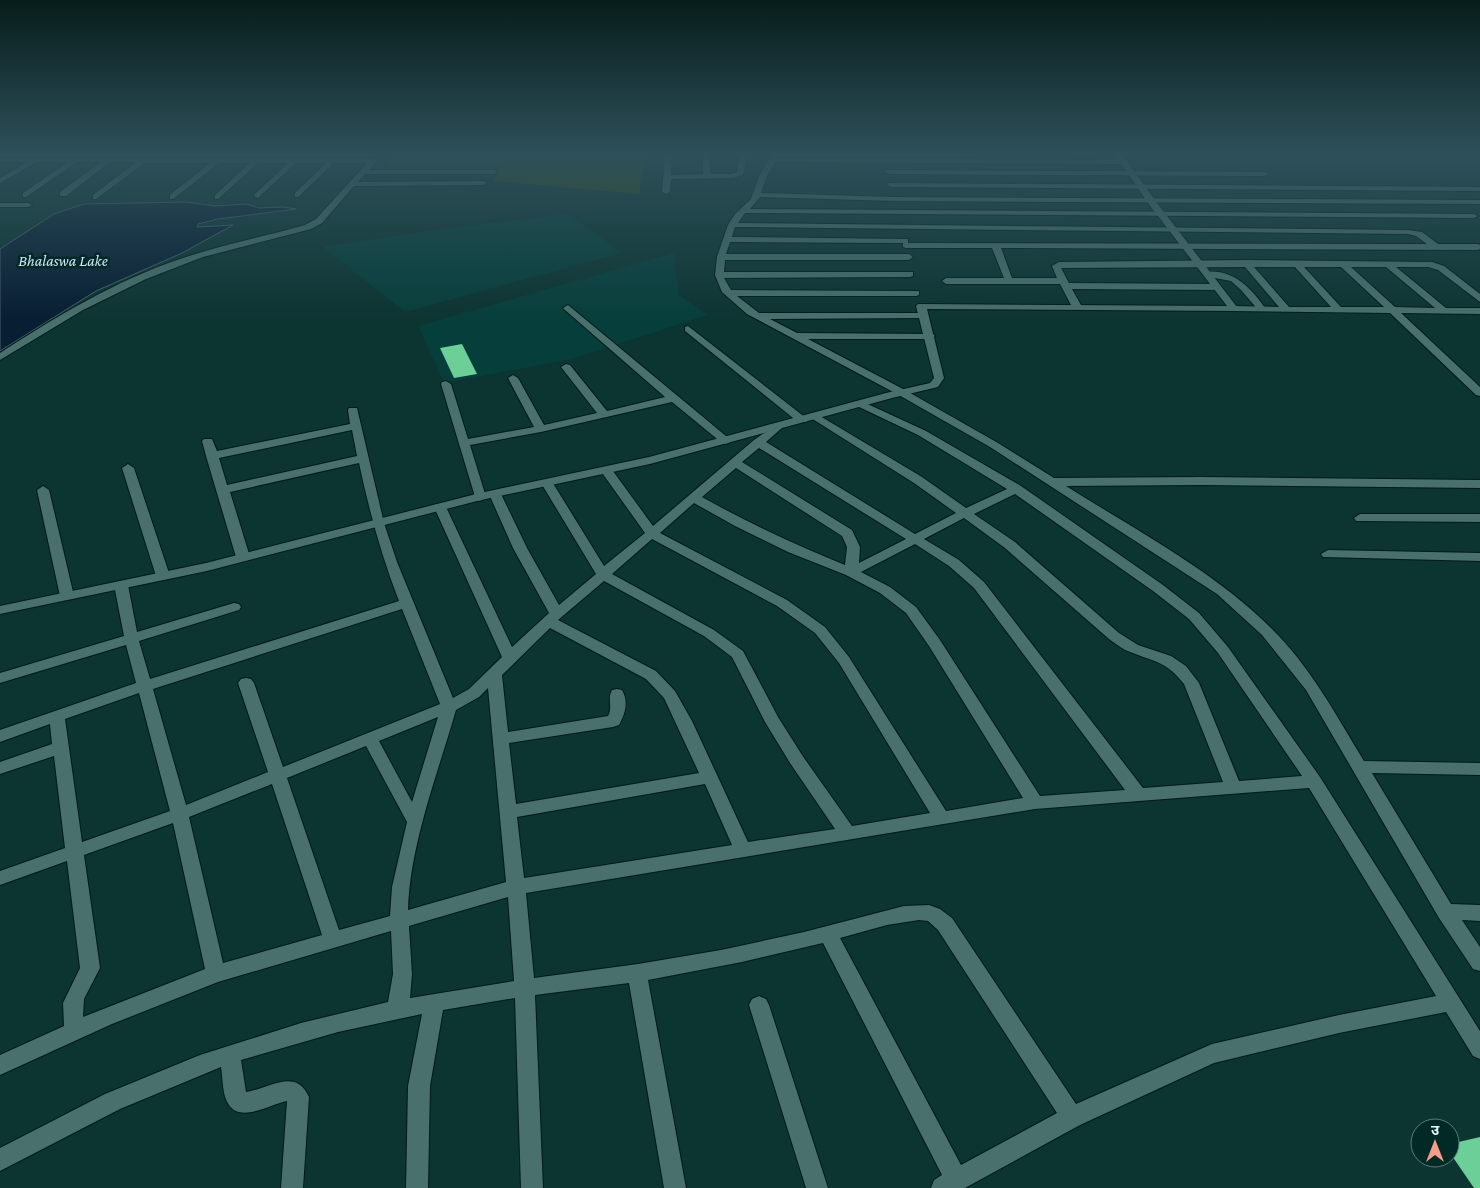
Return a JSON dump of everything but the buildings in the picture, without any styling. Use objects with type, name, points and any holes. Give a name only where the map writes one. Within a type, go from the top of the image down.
[{"type":"street","points":[[0,357],[80,308],[131,282],[201,255],[308,227],[319,221],[331,209]]},
{"type":"street","points":[[1158,209],[1234,309]]},
{"type":"street","points":[[1464,209],[1477,219]]},
{"type":"street","points":[[1477,219],[743,211],[732,226],[727,239],[721,257],[720,275],[728,293],[750,312],[895,393],[994,445],[1222,591],[1267,632],[1312,687],[1446,912],[1480,963]]},
{"type":"street","points":[[0,610],[163,576],[480,497],[606,470],[726,441],[895,393],[924,388],[934,384],[939,378],[930,336],[913,284],[909,257],[897,212]]},
{"type":"street","points":[[732,226],[1408,232],[1419,234],[1436,247]]},
{"type":"street","points":[[727,239],[996,246],[1478,247]]},
{"type":"street","points":[[996,246],[1009,281]]},
{"type":"street","points":[[721,257],[909,257]]},
{"type":"street","points":[[1077,307],[1056,266],[1200,264],[1436,265],[1480,299]]},
{"type":"street","points":[[1246,264],[1287,310]]},
{"type":"street","points":[[1297,264],[1339,310]]},
{"type":"street","points":[[1344,264],[1480,393]]},
{"type":"street","points":[[1388,264],[1444,311]]},
{"type":"street","points":[[720,275],[913,284]]},
{"type":"street","points":[[946,281],[1217,287]]},
{"type":"street","points":[[728,293],[913,284]]},
{"type":"street","points":[[758,316],[1077,307],[1480,312]]},
{"type":"street","points":[[568,308],[672,399],[726,441]]},
{"type":"street","points":[[688,329],[808,418],[918,480],[1010,545],[1114,636],[1133,648],[1166,659],[1180,670],[1191,682],[1233,786]]},
{"type":"street","points":[[793,336],[930,336]]},
{"type":"street","points":[[566,367],[605,415]]},
{"type":"street","points":[[513,378],[541,429]]},
{"type":"street","points":[[446,384],[480,497]]},
{"type":"street","points":[[463,443],[541,429],[672,399]]},
{"type":"street","points":[[868,402],[1017,489],[1158,588],[1194,616],[1223,650],[1314,781],[1480,1049]]},
{"type":"street","points":[[353,410],[378,523],[390,562],[449,707],[415,822],[400,888],[398,920],[402,986],[396,1012]]},
{"type":"street","points":[[212,456],[356,426]]},
{"type":"street","points":[[0,878],[180,814],[449,707],[474,693],[553,617],[777,427]]},
{"type":"street","points":[[208,441],[243,557]]},
{"type":"street","points":[[758,442],[954,563],[979,584],[1138,794]]},
{"type":"street","points":[[223,490],[364,458]]},
{"type":"street","points":[[734,462],[847,533],[852,539],[854,548],[851,572]]},
{"type":"street","points":[[128,468],[163,576]]},
{"type":"street","points":[[606,470],[652,534],[782,603],[820,630],[844,660],[941,817]]},
{"type":"street","points":[[1051,482],[1211,481],[1480,484]]},
{"type":"street","points":[[548,483],[603,575],[710,633],[738,654],[771,718],[796,759],[848,834]]},
{"type":"street","points":[[851,572],[965,513],[1017,489]]},
{"type":"street","points":[[43,490],[67,596]]},
{"type":"street","points":[[495,494],[553,617],[651,675],[670,695],[684,720],[743,850]]},
{"type":"street","points":[[694,498],[739,523],[793,549],[851,572],[885,590],[911,610],[935,642],[1035,803]]},
{"type":"street","points":[[440,507],[510,658]]},
{"type":"street","points":[[1360,518],[1480,518]]},
{"type":"street","points":[[1328,554],[1480,557]]},
{"type":"street","points":[[121,585],[131,637],[180,814],[216,974]]},
{"type":"street","points":[[0,736],[144,686],[406,603]]},
{"type":"street","points":[[0,678],[234,607]]},
{"type":"street","points":[[494,674],[525,988],[532,1188]]},
{"type":"street","points":[[246,683],[333,939]]},
{"type":"street","points":[[501,739],[613,721],[618,712],[617,694]]},
{"type":"street","points":[[57,717],[90,968],[88,976],[76,994],[73,1004],[75,1031]]},
{"type":"street","points":[[370,739],[415,822]]},
{"type":"street","points":[[0,768],[61,748]]},
{"type":"street","points":[[1359,767],[1480,769]]},
{"type":"street","points":[[508,812],[710,777]]},
{"type":"street","points":[[0,1065],[75,1031],[216,974],[516,887],[1035,803],[1314,781]]},
{"type":"street","points":[[0,1160],[50,1132],[140,1090],[229,1054],[312,1029],[525,988],[638,973],[740,955],[829,935],[907,912],[930,913],[945,924],[1072,1117]]},
{"type":"street","points":[[1446,912],[1480,912]]},
{"type":"street","points":[[829,935],[950,1184],[1072,1117],[1212,1054],[1339,1024],[1451,1002]]},
{"type":"street","points":[[638,973],[675,1188]]},
{"type":"street","points":[[417,1188],[419,1086],[424,1050],[434,1004]]},
{"type":"street","points":[[758,1005],[817,1188]]},
{"type":"street","points":[[229,1054],[238,1099],[244,1103],[254,1102],[284,1090],[293,1091],[298,1097],[292,1188]]},
{"type":"lane","points":[[1207,274],[1222,275],[1238,280],[1262,309]]},
{"type":"shaded area","points":[[567,214],[622,253],[405,312],[323,247],[440,229]]},
{"type":"shaded area","points":[[677,252],[674,259],[679,295],[708,315],[572,359],[444,383],[418,326]]},
{"type":"water","name":"Bhalaswa Lake","points":[[68,209],[293,209],[218,219],[198,224],[197,227],[233,225],[182,253],[96,291],[0,351],[0,249],[54,214]]}]
